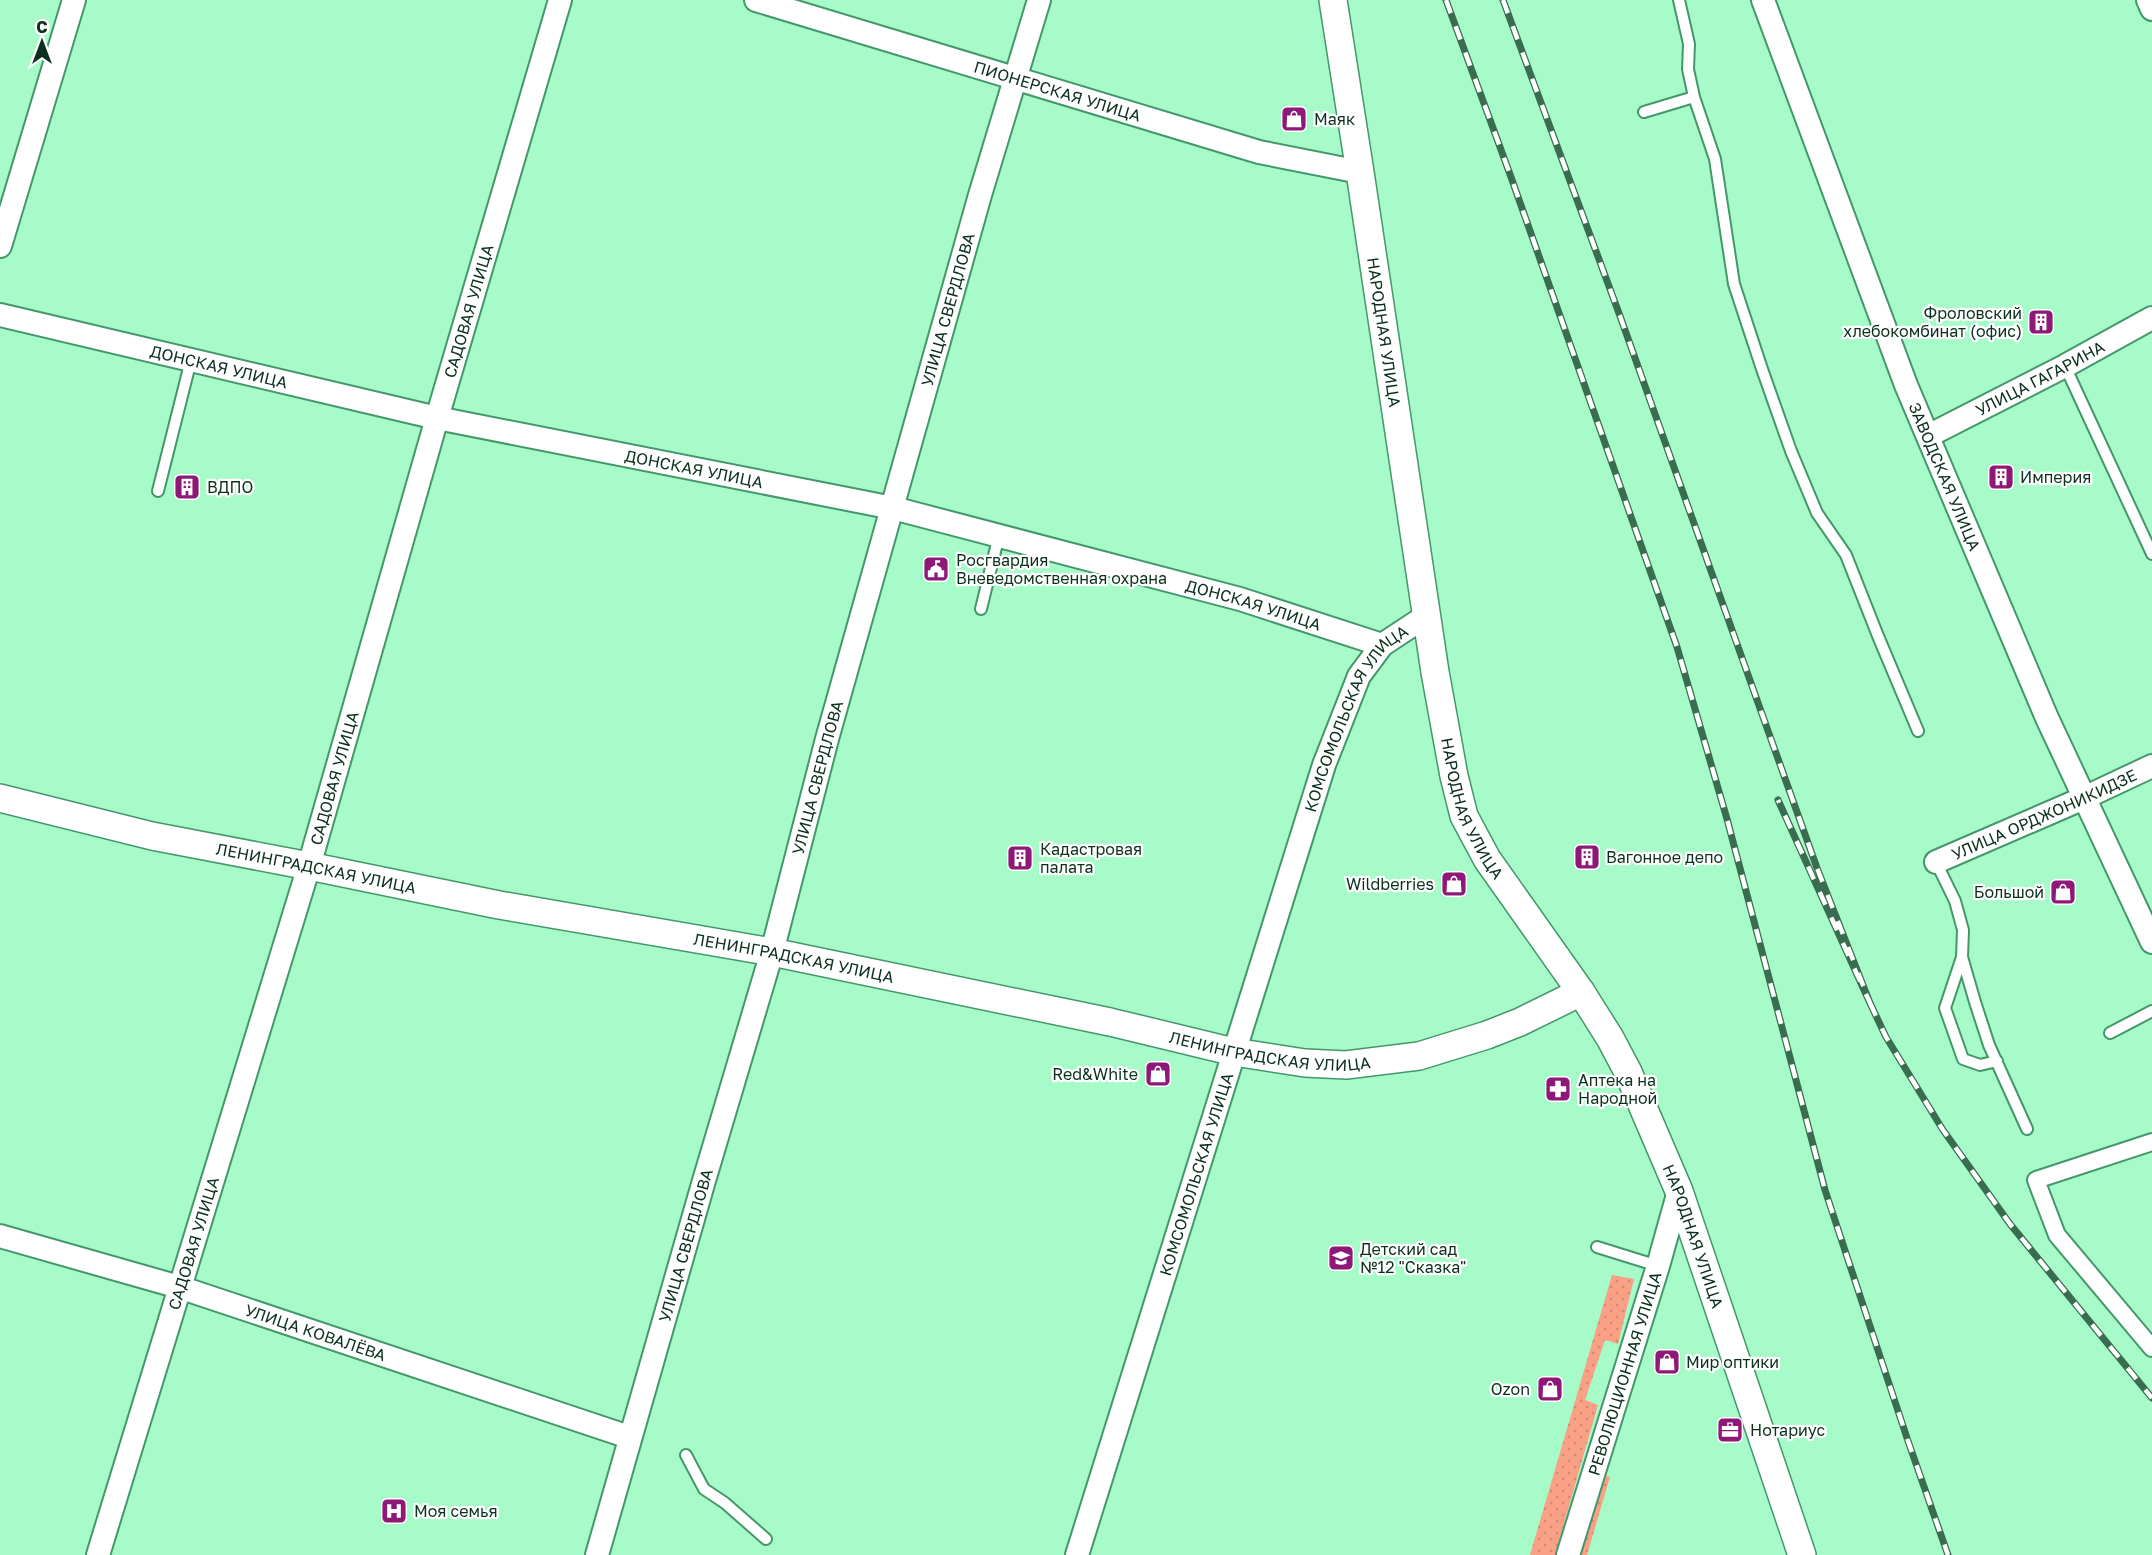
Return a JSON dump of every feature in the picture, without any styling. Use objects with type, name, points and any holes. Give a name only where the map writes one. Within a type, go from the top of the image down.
[{"type":"street","points":[[0,246],[74,0]]},
{"type":"street","name":"САДОВАЯ УЛИЦА","points":[[98,1555],[309,866],[560,0]]},
{"type":"street","name":"ПИОНЕРСКАЯ УЛИЦА","points":[[756,0],[1259,152],[1360,172]]},
{"type":"street","name":"УЛИЦА СВЕРДЛОВА","points":[[597,1555],[629,1437],[772,952],[827,739],[980,195],[1039,0]]},
{"type":"street","name":"НАРОДНАЯ УЛИЦА","points":[[1333,0],[1426,616],[1454,776],[1464,816],[1487,859],[1581,992],[1628,1072],[1679,1191],[1802,1555]]},
{"type":"street","name":"ЗАВОДСКАЯ УЛИЦА","points":[[1763,0],[1906,385],[2047,718],[2152,942]]},
{"type":"street","points":[[2148,0],[2152,9]]},
{"type":"street","name":"ДОНСКАЯ УЛИЦА","points":[[0,315],[437,418],[893,508],[1240,599],[1382,645]]},
{"type":"street","name":"УЛИЦА ГАГАРИНА","points":[[1928,436],[2065,366],[2152,318]]},
{"type":"street","name":"КОМСОМОЛЬСКАЯ УЛИЦА","points":[[1077,1555],[1324,765],[1359,676],[1382,645],[1426,616]]},
{"type":"street","name":"УЛИЦА ОРДЖОНИКИДЗЕ","points":[[1936,862],[2152,766]]},
{"type":"street","name":"ЛЕНИНГРАДСКАЯ УЛИЦА","points":[[0,798],[152,836],[499,906],[772,952],[1110,1022],[1234,1052],[1305,1063],[1346,1065],[1419,1056],[1520,1022],[1581,992]]},
{"type":"street","points":[[2152,1142],[2036,1180],[2057,1235],[2152,1347]]},
{"type":"street","name":"РЕВОЛЮЦИОННАЯ УЛИЦА","points":[[1568,1555],[1679,1191]]},
{"type":"street","name":"УЛИЦА КОВАЛЁВА","points":[[0,1236],[179,1287],[629,1437]]},
{"type":"lane","points":[[1679,0],[1689,44],[1688,69],[1694,97],[1715,159],[1734,284],[1765,380],[1817,513],[1846,555],[1918,731]]},
{"type":"lane","points":[[1644,112],[1694,97]]},
{"type":"lane","points":[[158,491],[191,360]]},
{"type":"lane","points":[[2065,366],[2152,554]]},
{"type":"lane","points":[[981,609],[999,536]]},
{"type":"lane","points":[[1936,862],[1955,901],[1963,930],[1962,957],[1945,1008],[1962,1059],[1980,1065],[1996,1061]]},
{"type":"lane","points":[[1962,957],[1996,1061],[2027,1129]]},
{"type":"lane","points":[[2110,1033],[2152,1011]]},
{"type":"lane","points":[[1596,1247],[1658,1266]]},
{"type":"lane","points":[[686,1455],[704,1489],[725,1503],[766,1539]]},
{"type":"shaded area","points":[[1612,1275],[1634,1279],[1618,1344],[1605,1340],[1585,1400],[1598,1405],[1555,1555],[1530,1555]]},
{"type":"shaded area","points":[[1599,1474],[1610,1477],[1587,1555],[1575,1555]]},
{"type":"railway","points":[[1446,0],[1677,647],[1727,819],[1825,1190],[1948,1555]]},
{"type":"railway","points":[[1503,0],[1620,316],[1817,868],[1870,1003],[1778,800]]},
{"type":"railway","points":[[1870,1003],[1886,1037],[1943,1130],[2010,1224],[2152,1398]]},
{"type":"place","name":"Маяк","points":[[1294,119]]},
{"type":"place","name":"Фроловский хлебокомбинат (офис)","points":[[2041,322]]},
{"type":"place","name":"Империя","points":[[2001,477]]},
{"type":"place","name":"ВДПО","points":[[187,487]]},
{"type":"place","name":"Росгвардия Вневедомственная охрана","points":[[936,569]]},
{"type":"place","name":"Вагонное депо","points":[[1587,857]]},
{"type":"place","name":"Кадастровая палата","points":[[1020,858]]},
{"type":"place","name":"Wildberries","points":[[1454,884]]},
{"type":"place","name":"Большой","points":[[2063,892]]},
{"type":"place","name":"Red&White","points":[[1158,1074]]},
{"type":"place","name":"Аптека на Народной","points":[[1558,1089]]},
{"type":"place","name":"Детский сад №12 \"Сказка\"","points":[[1341,1258]]},
{"type":"place","name":"Мир оптики","points":[[1667,1362]]},
{"type":"place","name":"Ozon","points":[[1550,1389]]},
{"type":"place","name":"Нотариус","points":[[1730,1430]]},
{"type":"place","name":"Моя семья","points":[[394,1511]]}]
